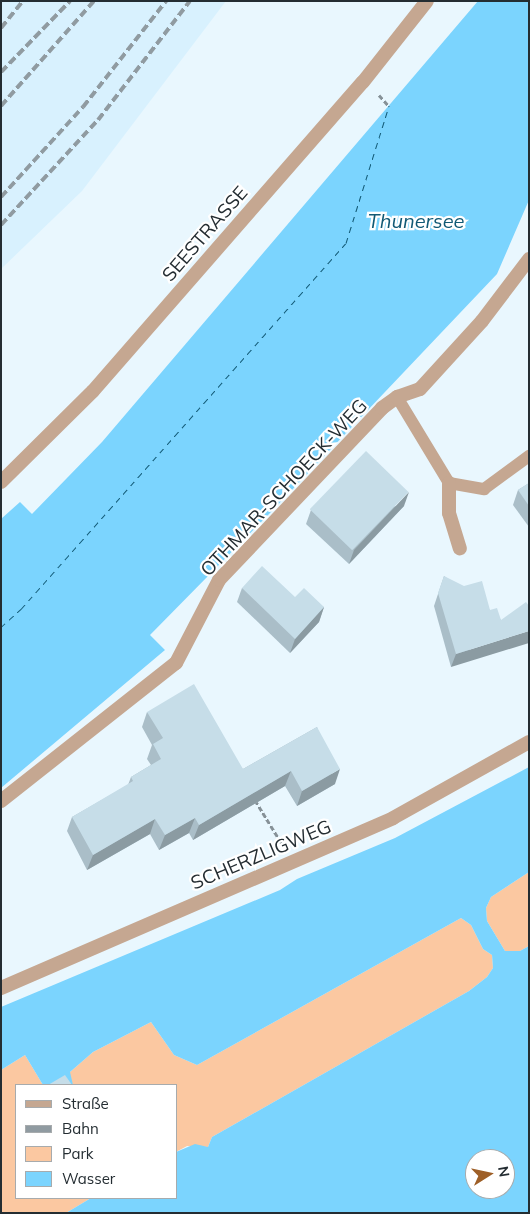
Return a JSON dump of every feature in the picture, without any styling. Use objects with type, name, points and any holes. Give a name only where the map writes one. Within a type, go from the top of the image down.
[{"type":"street","name":"SEESTRASSE","points":[[1,482],[94,391],[363,82],[427,1]]},
{"type":"street","name":"OTHMAR-SCHOECK-WEG","points":[[1,801],[176,663],[219,580],[382,408],[397,397],[420,389],[482,320],[529,259]]},
{"type":"street","points":[[449,482],[449,513],[460,548]]},
{"type":"street","name":"SCHERZLIGWEG","points":[[1,988],[393,818],[529,742]]},
{"type":"lane","points":[[397,397],[449,482],[484,489],[529,456]]},
{"type":"path","points":[[253,796],[292,861]]},
{"type":"shaded area","points":[[1,1],[226,1],[82,191],[1,269]]},
{"type":"green space","points":[[529,872],[529,946],[520,951],[505,951],[487,921],[486,908],[491,897]]},
{"type":"green space","points":[[461,918],[471,925],[483,949],[492,955],[493,968],[487,977],[469,991],[212,1137],[208,1147],[187,1146],[178,1151],[178,1084],[72,1084],[70,1081],[70,1072],[93,1052],[151,1022],[174,1055],[197,1065]]},
{"type":"green space","points":[[25,1055],[42,1084],[15,1084],[15,1199],[89,1199],[66,1213],[1,1213],[1,1070]]},
{"type":"water","name":"Thunersee","points":[[478,1],[529,1],[529,200],[497,274],[272,511],[150,635],[165,650],[1,788],[1,519],[20,502],[32,514],[102,442]]},
{"type":"water","points":[[529,767],[529,872],[491,897],[486,908],[487,921],[505,951],[520,951],[529,946],[529,1213],[66,1213],[89,1199],[178,1199],[178,1151],[195,1144],[208,1147],[212,1137],[469,991],[487,977],[493,968],[492,955],[483,949],[471,925],[461,918],[197,1065],[174,1055],[151,1022],[93,1052],[70,1072],[73,1084],[42,1084],[25,1055],[1,1070],[1,1007],[280,890],[297,879],[395,838]]},
{"type":"building","points":[[366,451],[408,492],[352,550],[310,509]]},
{"type":"building","points":[[529,483],[529,506],[518,490]]},
{"type":"building","points":[[262,566],[295,597],[304,588],[324,607],[295,639],[242,588]]},
{"type":"building","points":[[444,576],[464,586],[482,581],[490,610],[497,608],[501,620],[526,602],[529,606],[529,631],[456,654],[438,593]]},
{"type":"building","points":[[194,684],[243,769],[317,727],[340,769],[302,791],[291,771],[199,825],[195,818],[165,835],[155,819],[93,855],[72,817],[133,781],[131,777],[161,759],[153,744],[163,738],[147,712]]},
{"type":"building","points":[[65,1075],[71,1084],[50,1084]]},
{"type":"ferry route","points":[[1,627],[21,609],[346,243],[389,106]]},
{"type":"railway","points":[[1,28],[23,1]]},
{"type":"railway","points":[[1,72],[70,1]]},
{"type":"railway","points":[[1,106],[94,1]]},
{"type":"railway","points":[[1,197],[83,107],[166,1]]},
{"type":"railway","points":[[1,225],[98,120],[190,1]]}]
